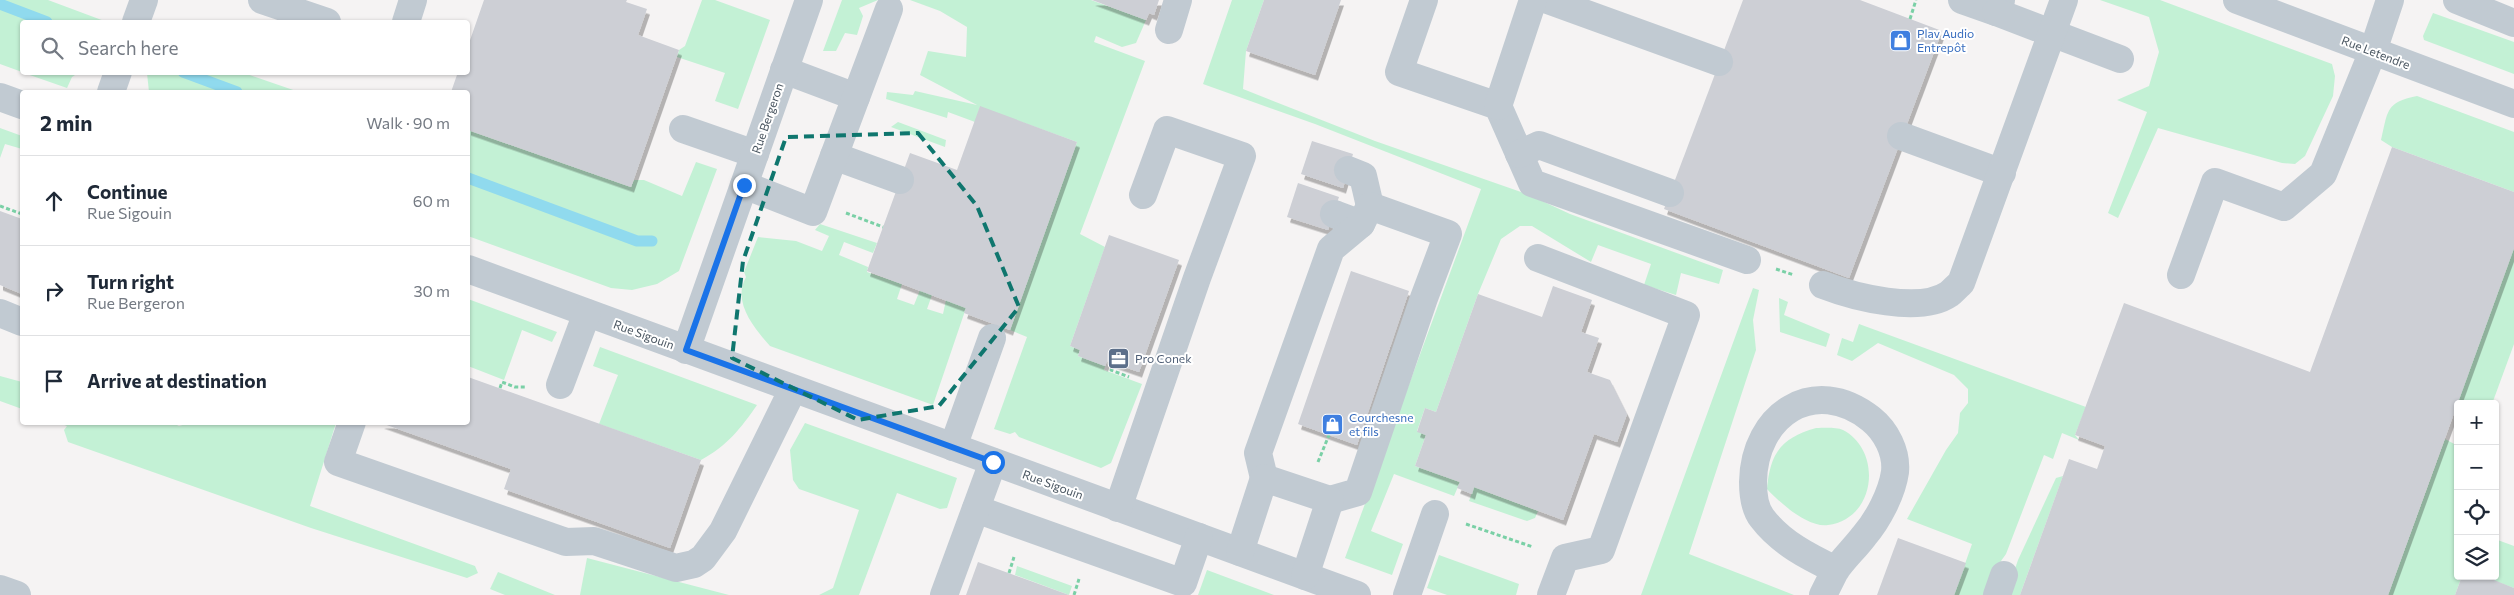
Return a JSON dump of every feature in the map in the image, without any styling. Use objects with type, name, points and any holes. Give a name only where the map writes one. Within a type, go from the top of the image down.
[{"type":"street","points":[[137,20],[144,0]]},
{"type":"street","points":[[262,0],[321,20]]},
{"type":"street","points":[[407,20],[413,0]]},
{"type":"street","name":"Rue Bergeron","points":[[686,350],[809,0]]},
{"type":"street","points":[[1168,30],[1178,0]]},
{"type":"street","points":[[1424,0],[1399,72],[1498,106]]},
{"type":"street","points":[[1533,0],[1498,106],[1532,183],[1747,260]]},
{"type":"street","points":[[1548,0],[1719,62]]},
{"type":"street","points":[[1962,0],[1998,6],[2052,33],[2120,59]]},
{"type":"street","points":[[1823,285],[1844,293],[1910,303],[1933,300],[1949,294],[1961,283],[2064,0]]},
{"type":"street","name":"Rue Letendre","points":[[2237,0],[2514,104]]},
{"type":"street","points":[[2181,274],[2215,182],[2284,207],[2323,174],[2373,51],[2390,0]]},
{"type":"street","points":[[2457,0],[2514,22]]},
{"type":"street","points":[[744,185],[813,212],[889,9]]},
{"type":"street","points":[[784,70],[856,97]]},
{"type":"street","points":[[112,90],[117,75]]},
{"type":"street","points":[[0,97],[20,104]]},
{"type":"street","points":[[683,128],[755,154]]},
{"type":"street","points":[[1118,508],[1197,278],[1242,156],[1167,130],[1143,195]]},
{"type":"street","points":[[1902,136],[2002,173]]},
{"type":"street","points":[[1519,154],[1540,145],[1670,192]]},
{"type":"street","points":[[834,156],[900,180]]},
{"type":"street","points":[[1348,170],[1363,176],[1366,215]]},
{"type":"street","points":[[1264,478],[1330,500],[1358,492],[1424,298],[1448,234],[1366,215],[1334,214]]},
{"type":"street","points":[[1240,552],[1264,478],[1258,453],[1331,248],[1366,215]]},
{"type":"street","points":[[1538,258],[1686,315],[1601,550],[1565,558],[1551,595]]},
{"type":"street","name":"Rue Sigouin","points":[[470,270],[1357,595]]},
{"type":"street","points":[[560,385],[587,313]]},
{"type":"street","points":[[0,314],[20,321]]},
{"type":"street","points":[[953,448],[992,338]]},
{"type":"street","points":[[351,425],[338,462],[566,542],[594,541],[676,568],[694,564],[703,558],[724,531],[792,389]]},
{"type":"street","points":[[1823,595],[1836,570],[1870,528],[1891,489],[1895,470],[1890,442],[1881,427],[1862,412],[1838,401],[1814,400],[1793,406],[1774,421],[1758,452],[1753,470],[1753,493],[1761,517],[1775,533],[1798,550],[1836,570]]},
{"type":"street","points":[[944,595],[993,462]]},
{"type":"street","points":[[1305,576],[1330,500]]},
{"type":"street","points":[[976,509],[1181,589],[1199,537]]},
{"type":"street","points":[[1407,595],[1435,514]]},
{"type":"street","points":[[0,589],[17,595]]},
{"type":"path","points":[[1910,19],[1916,0]]},
{"type":"path","points":[[817,203],[883,227]]},
{"type":"path","points":[[0,206],[20,213]]},
{"type":"path","points":[[1747,260],[1823,285]]},
{"type":"path","points":[[1114,363],[1111,370],[1135,379]]},
{"type":"path","points":[[500,388],[502,382],[515,387]]},
{"type":"path","points":[[1324,446],[1329,435]]},
{"type":"path","points":[[1435,514],[1565,558]]},
{"type":"path","points":[[1009,573],[1012,564]]},
{"type":"path","points":[[1074,595],[1077,587]]},
{"type":"highlighted area","points":[[918,133],[977,206],[1019,307],[939,406],[858,420],[732,358],[743,261],[786,137]]},
{"type":"green space","points":[[0,0],[48,0],[102,20],[20,20],[20,71],[0,64]]},
{"type":"green space","points":[[702,0],[715,0],[770,20],[738,109],[715,101],[725,73],[677,57],[679,50],[685,46]]},
{"type":"green space","points":[[842,0],[878,0],[859,8],[863,16],[857,35],[845,33],[836,51],[823,51]]},
{"type":"green space","points":[[910,0],[1091,0],[1146,20],[1136,43],[1122,47],[1096,36],[1094,42],[1145,61],[1080,234],[1105,247],[1070,346],[1080,350],[1078,356],[1105,366],[1104,370],[1142,384],[1111,463],[1101,468],[1019,437],[1015,432],[1010,434],[994,429],[1027,337],[1010,330],[1077,142],[980,107],[975,122],[948,112],[947,118],[886,99],[887,92],[913,95],[915,91],[977,105],[920,75],[928,51],[966,57],[967,27],[940,11]]},
{"type":"green space","points":[[1232,0],[1264,0],[1246,51],[1243,89],[1375,141],[1527,194],[1570,214],[1723,270],[1719,284],[1681,273],[1676,295],[1644,285],[1651,264],[1598,245],[1591,262],[1532,226],[1520,226],[1501,239],[1478,294],[1436,412],[1425,408],[1417,431],[1426,435],[1415,466],[1460,482],[1454,496],[1394,474],[1371,531],[1403,544],[1392,575],[1345,558],[1481,189],[1315,124],[1203,84]]},
{"type":"green space","points":[[2100,0],[2160,0],[2332,64],[2335,76],[2333,96],[2305,156],[2295,164],[2282,163],[2158,128],[2118,218],[2108,213],[2147,112],[2117,100],[2149,86],[2159,52],[2149,17]]},
{"type":"green space","points":[[2433,13],[2514,42],[2514,74],[2424,40],[2423,36]]},
{"type":"green space","points":[[30,75],[75,75],[72,77],[67,88]]},
{"type":"green space","points":[[147,75],[250,75],[293,90],[149,90]]},
{"type":"green space","points":[[2417,96],[2514,132],[2514,192],[2392,147],[2381,140],[2387,115],[2393,105],[2407,98]]},
{"type":"green space","points":[[898,122],[946,140],[945,147],[891,127]]},
{"type":"green space","points":[[0,128],[20,135],[20,148],[5,144],[0,158]]},
{"type":"green space","points":[[470,131],[631,187],[634,180],[644,180],[682,196],[696,162],[717,169],[679,271],[657,284],[632,290],[611,288],[470,237]]},
{"type":"green space","points":[[820,224],[877,243],[873,253],[844,242],[839,255],[868,267],[867,272],[902,284],[897,299],[914,305],[920,290],[932,295],[927,309],[943,314],[946,300],[966,308],[933,405],[770,346],[752,323],[743,305],[742,286],[746,277],[744,272],[758,237],[796,241],[822,251],[829,236],[815,230]]},
{"type":"green space","points":[[2514,248],[2514,344],[2493,400],[2459,400]]},
{"type":"green space","points":[[1753,288],[1759,290],[1753,320],[1756,350],[1689,554],[1794,595],[1641,595]]},
{"type":"green space","points":[[1779,298],[1788,302],[1784,315],[1830,334],[1826,347],[1780,332]]},
{"type":"green space","points":[[470,300],[557,332],[552,342],[522,330],[504,380],[470,367]]},
{"type":"green space","points":[[1859,324],[2086,407],[2075,435],[2079,440],[2062,433],[2053,459],[2044,455],[2006,554],[1991,575],[1984,595],[1954,595],[1972,544],[1907,519],[1946,450],[1958,433],[1960,413],[1968,403],[1968,389],[1954,375],[1878,343],[1852,361],[1837,355],[1842,338],[1853,342]]},
{"type":"green space","points":[[600,347],[757,405],[733,436],[701,460],[599,424],[618,375],[593,366]]},
{"type":"green space","points":[[0,376],[20,381],[20,408],[0,401]]},
{"type":"green space","points":[[805,423],[957,478],[947,508],[940,509],[897,493],[859,595],[819,595],[833,588],[859,510],[799,489],[793,480],[790,450]]},
{"type":"green space","points":[[64,425],[335,425],[310,506],[475,566],[478,573],[467,578],[311,528],[68,442],[64,430],[67,426]]},
{"type":"green space","points":[[1816,428],[1843,430],[1856,440],[1864,453],[1868,468],[1868,483],[1864,498],[1856,511],[1844,520],[1828,525],[1820,525],[1803,519],[1779,501],[1767,489],[1771,466],[1780,449],[1794,437]]},
{"type":"green space","points":[[2445,439],[2454,444],[2454,580],[2461,580],[2455,595],[2388,595]]},
{"type":"green space","points":[[2063,476],[2020,595],[2006,595],[2018,560],[2056,478]]},
{"type":"green space","points":[[1474,487],[1538,511],[1535,518],[1527,521],[1469,501]]},
{"type":"green space","points":[[2499,540],[2514,546],[2514,588],[2492,580],[2499,580]]},
{"type":"green space","points":[[1439,555],[1519,584],[1516,595],[1447,595],[1427,588]]},
{"type":"green space","points":[[587,558],[729,595],[580,595]]},
{"type":"green space","points":[[1017,566],[1072,586],[1069,595],[1015,575]]},
{"type":"green space","points":[[1207,570],[1274,595],[1198,595]]},
{"type":"green space","points":[[498,572],[555,595],[505,595],[490,589]]},
{"type":"building","points":[[484,0],[627,0],[626,2],[647,9],[638,35],[679,50],[631,187],[470,131],[470,90],[452,90],[457,75],[470,75],[470,40]]},
{"type":"building","points":[[1092,0],[1159,0],[1154,15],[1149,13],[1146,20]]},
{"type":"building","points":[[1264,0],[1341,0],[1315,75],[1246,51]]},
{"type":"building","points":[[1743,0],[1860,0],[1942,31],[1849,278],[1664,209]]},
{"type":"building","points":[[980,106],[1077,142],[1010,330],[964,313],[966,308],[867,271],[910,153],[957,170]]},
{"type":"building","points":[[1312,141],[1353,154],[1343,188],[1301,174]]},
{"type":"building","points":[[2392,147],[2514,192],[2514,248],[2459,400],[2454,400],[2454,413],[2388,595],[2020,595],[2069,459],[2097,469],[2105,446],[2075,435],[2124,303],[2310,372]]},
{"type":"building","points":[[1298,183],[1339,197],[1328,230],[1287,217]]},
{"type":"building","points":[[0,211],[20,218],[20,293],[0,285]]},
{"type":"building","points":[[1109,235],[1179,260],[1139,372],[1107,361],[1105,366],[1078,356],[1080,350],[1070,346]]},
{"type":"building","points":[[1351,271],[1409,291],[1357,445],[1298,424]]},
{"type":"building","points":[[1553,286],[1592,300],[1581,332],[1599,338],[1587,372],[1610,380],[1627,414],[1617,442],[1594,434],[1563,520],[1474,487],[1472,494],[1457,488],[1460,482],[1415,466],[1426,435],[1417,432],[1425,408],[1436,412],[1478,294],[1542,317]]},
{"type":"building","points":[[470,378],[701,460],[670,548],[504,489],[511,469],[387,425],[470,425]]},
{"type":"building","points":[[1898,538],[1966,563],[1954,595],[1877,595]]},
{"type":"building","points":[[978,562],[1069,595],[966,595]]},
{"type":"building","points":[[2461,580],[2494,580],[2514,588],[2514,595],[2455,595]]},
{"type":"waterway","points":[[0,4],[42,20]]},
{"type":"waterway","points":[[191,75],[232,90]]},
{"type":"waterway","points":[[470,179],[637,241],[652,241]]},
{"type":"place","name":"Plav Audio Entrepôt","points":[[1901,40]]},
{"type":"place","name":"Pro Conek","points":[[1119,358]]},
{"type":"place","name":"Courchesne et fils","points":[[1333,424]]},
{"type":"route","points":[[744,185],[686,350],[993,462]]}]
